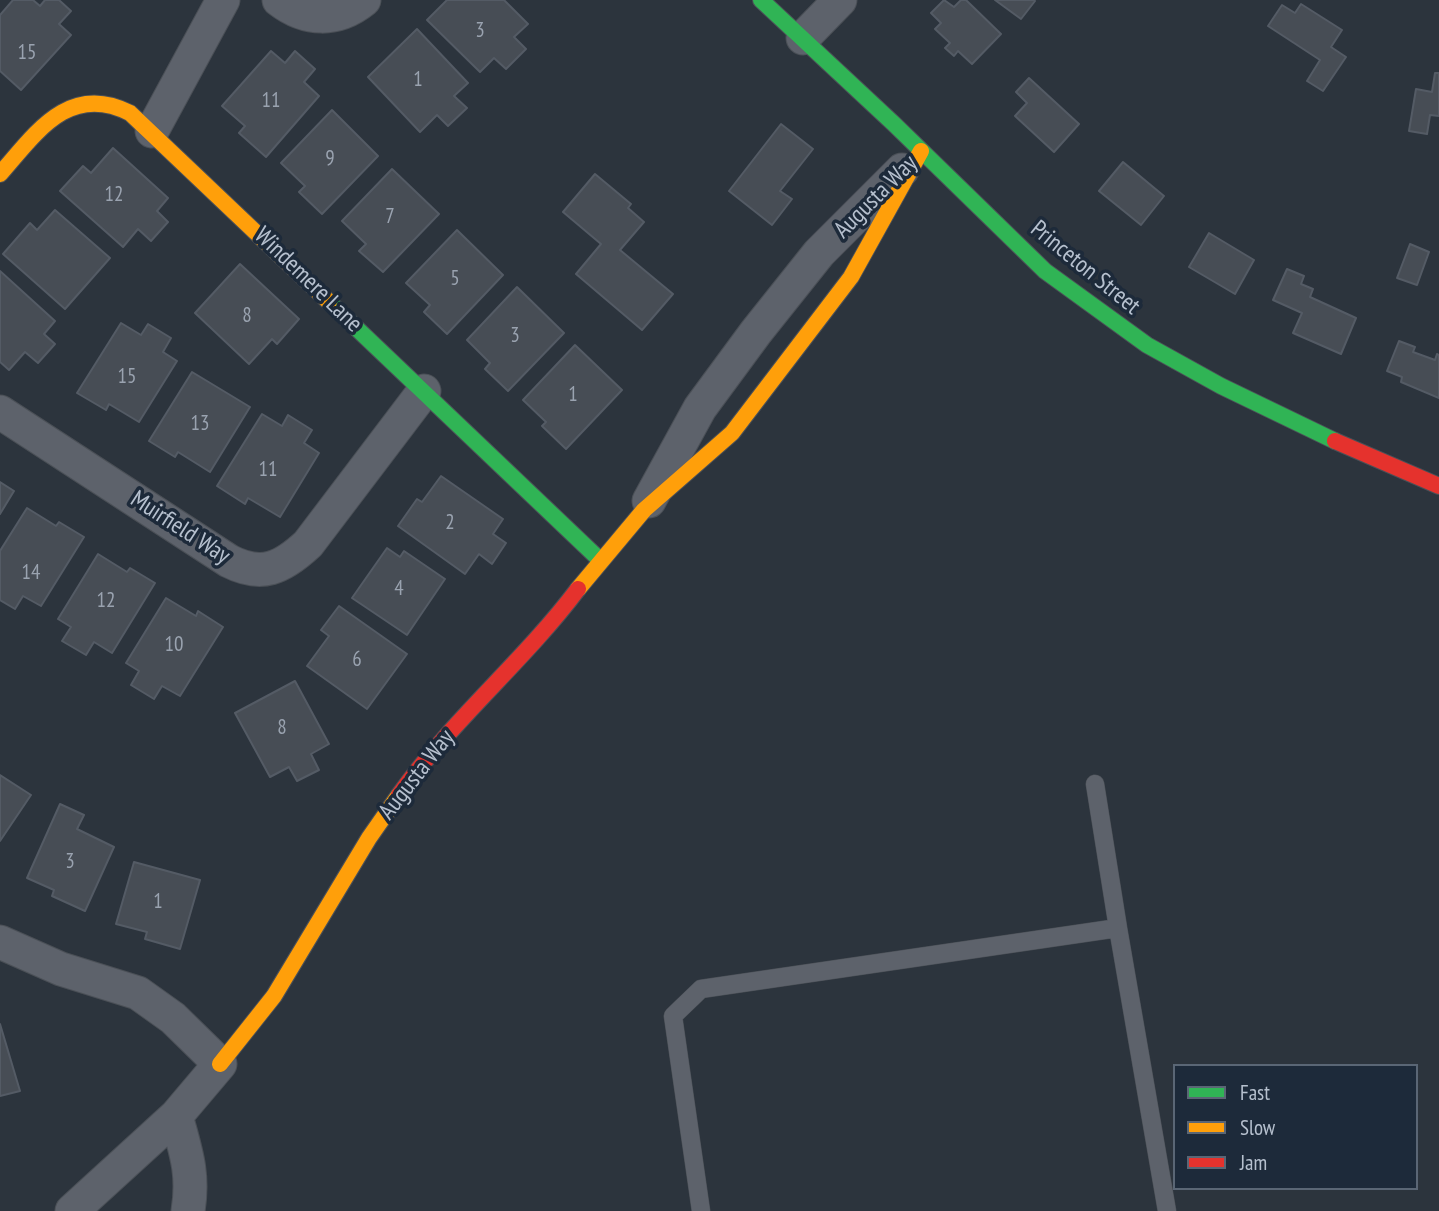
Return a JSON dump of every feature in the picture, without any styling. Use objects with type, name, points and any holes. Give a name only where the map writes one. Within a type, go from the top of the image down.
[{"type":"street","points":[[152,131],[223,0]]},
{"type":"street","points":[[279,0],[289,8],[316,17],[344,13],[364,0]]},
{"type":"street","name":"Princeton Street","points":[[761,0],[1045,271],[1147,345],[1221,386],[1324,436],[1439,486]]},
{"type":"street","points":[[803,38],[840,0]]},
{"type":"street","name":"Windemere Lane","points":[[2,167],[56,114],[80,102],[106,103],[130,113],[152,131],[600,560]]},
{"type":"street","name":"Augusta Way","points":[[72,1211],[176,1116],[220,1064],[274,996],[369,838],[410,780],[446,735],[554,622],[600,560],[644,510],[700,408],[756,332],[820,253],[921,151]]},
{"type":"street","name":"Muirfield Way","points":[[0,412],[229,561],[246,570],[263,570],[295,556],[308,544],[424,391]]},
{"type":"street","points":[[0,942],[61,970],[138,993],[173,1018],[220,1064]]},
{"type":"street","points":[[176,1116],[192,1184],[188,1211]]},
{"type":"lane","points":[[1095,784],[1167,1211]]},
{"type":"lane","points":[[701,1211],[673,1016],[701,989],[1118,928]]},
{"type":"building","points":[[13,0],[33,0],[40,6],[45,0],[59,0],[71,11],[59,24],[71,35],[21,90],[0,71],[0,15]]},
{"type":"building","points":[[447,0],[504,0],[528,24],[514,37],[526,49],[506,69],[494,58],[480,72],[427,20]]},
{"type":"building","points":[[944,0],[954,7],[961,0],[966,0],[1001,34],[972,64],[958,51],[954,56],[945,48],[950,43],[935,29],[941,23],[931,13]]},
{"type":"building","points":[[995,0],[1034,0],[1035,1],[1021,19]]},
{"type":"building","points":[[1301,4],[1342,30],[1331,47],[1346,57],[1323,91],[1307,81],[1320,60],[1268,26],[1282,5],[1295,13]]},
{"type":"building","points":[[417,29],[468,83],[454,96],[467,108],[448,126],[437,115],[420,132],[368,77]]},
{"type":"building","points":[[271,51],[285,63],[295,51],[315,69],[304,82],[319,96],[266,157],[239,133],[245,126],[222,106]]},
{"type":"building","points":[[1435,73],[1439,73],[1439,116],[1430,115],[1427,134],[1409,131],[1416,89],[1432,92]]},
{"type":"building","points":[[1029,78],[1079,124],[1054,152],[1015,116],[1027,103],[1016,92]]},
{"type":"building","points":[[332,110],[378,156],[322,214],[299,192],[305,186],[281,163]]},
{"type":"building","points":[[781,124],[813,149],[780,191],[792,199],[772,225],[729,191]]},
{"type":"building","points":[[113,148],[168,198],[157,211],[168,222],[151,241],[138,229],[123,247],[60,191],[83,166],[91,173]]},
{"type":"building","points":[[1123,162],[1164,196],[1141,225],[1099,191]]},
{"type":"building","points":[[392,169],[439,214],[383,272],[359,251],[366,244],[342,221]]},
{"type":"building","points":[[595,174],[631,204],[628,208],[644,222],[620,250],[673,294],[642,330],[576,274],[601,244],[563,212]]},
{"type":"building","points":[[55,210],[110,258],[65,309],[3,254],[30,223],[37,230]]},
{"type":"building","points":[[457,230],[503,275],[447,334],[424,312],[430,305],[406,283]]},
{"type":"building","points":[[1209,233],[1254,260],[1235,294],[1189,267]]},
{"type":"building","points":[[1410,244],[1429,252],[1417,285],[1397,278]]},
{"type":"building","points":[[240,264],[299,319],[277,344],[272,339],[249,364],[195,313]]},
{"type":"building","points":[[1287,269],[1304,276],[1301,284],[1313,289],[1310,297],[1356,318],[1341,354],[1293,333],[1302,313],[1273,300]]},
{"type":"building","points":[[0,271],[55,321],[44,334],[55,344],[38,363],[25,352],[9,370],[0,362]]},
{"type":"building","points":[[517,287],[564,333],[508,391],[485,369],[490,363],[467,340]]},
{"type":"building","points":[[121,323],[141,335],[148,324],[171,338],[163,352],[177,361],[139,422],[109,404],[106,410],[77,393]]},
{"type":"building","points":[[1399,341],[1415,347],[1413,352],[1435,360],[1437,354],[1439,355],[1439,398],[1401,382],[1402,377],[1387,371]]},
{"type":"building","points":[[575,345],[622,390],[566,449],[542,426],[546,422],[523,400]]},
{"type":"building","points":[[192,372],[250,407],[210,472],[178,452],[175,457],[149,441]]},
{"type":"building","points":[[262,414],[282,426],[288,415],[312,430],[304,443],[319,453],[280,517],[248,498],[245,504],[217,486]]},
{"type":"building","points":[[441,476],[503,519],[493,534],[506,543],[492,564],[479,554],[465,574],[398,526],[417,499],[422,502]]},
{"type":"building","points":[[0,482],[14,491],[0,514]]},
{"type":"building","points":[[27,508],[56,526],[59,522],[84,537],[41,606],[23,596],[15,609],[0,600],[0,551]]},
{"type":"building","points":[[387,548],[400,557],[404,551],[445,579],[407,635],[352,598]]},
{"type":"building","points":[[98,554],[127,572],[130,568],[155,583],[112,653],[94,642],[86,655],[62,641],[71,627],[58,619]]},
{"type":"building","points":[[166,598],[196,616],[198,611],[223,627],[180,696],[162,686],[154,699],[131,685],[139,671],[126,663]]},
{"type":"building","points":[[339,606],[407,654],[367,709],[307,666],[329,636],[321,630]]},
{"type":"building","points":[[295,681],[329,744],[311,754],[319,770],[297,781],[289,767],[270,777],[235,713]]},
{"type":"building","points":[[0,775],[31,795],[0,841]]},
{"type":"building","points":[[60,804],[84,815],[77,829],[114,847],[85,911],[52,896],[54,890],[27,878]]},
{"type":"building","points":[[134,862],[200,880],[180,949],[145,939],[147,932],[116,924]]},
{"type":"building","points":[[0,1024],[20,1091],[0,1096]]},
{"type":"traffic: fast","points":[[761,0],[894,124],[1045,271],[1147,345],[1221,386],[1335,441]]},
{"type":"traffic: fast","points":[[329,302],[600,560]]},
{"type":"traffic: slow","points":[[0,174],[41,129],[56,116],[72,108],[89,104],[108,105],[130,113],[329,302]]},
{"type":"traffic: slow","points":[[578,589],[644,510],[732,433],[851,277],[921,151]]},
{"type":"traffic: slow","points":[[220,1064],[274,996],[369,838],[399,795]]},
{"type":"traffic: jam","points":[[1335,441],[1439,486]]},
{"type":"traffic: jam","points":[[399,795],[442,741],[557,616],[578,589]]}]
